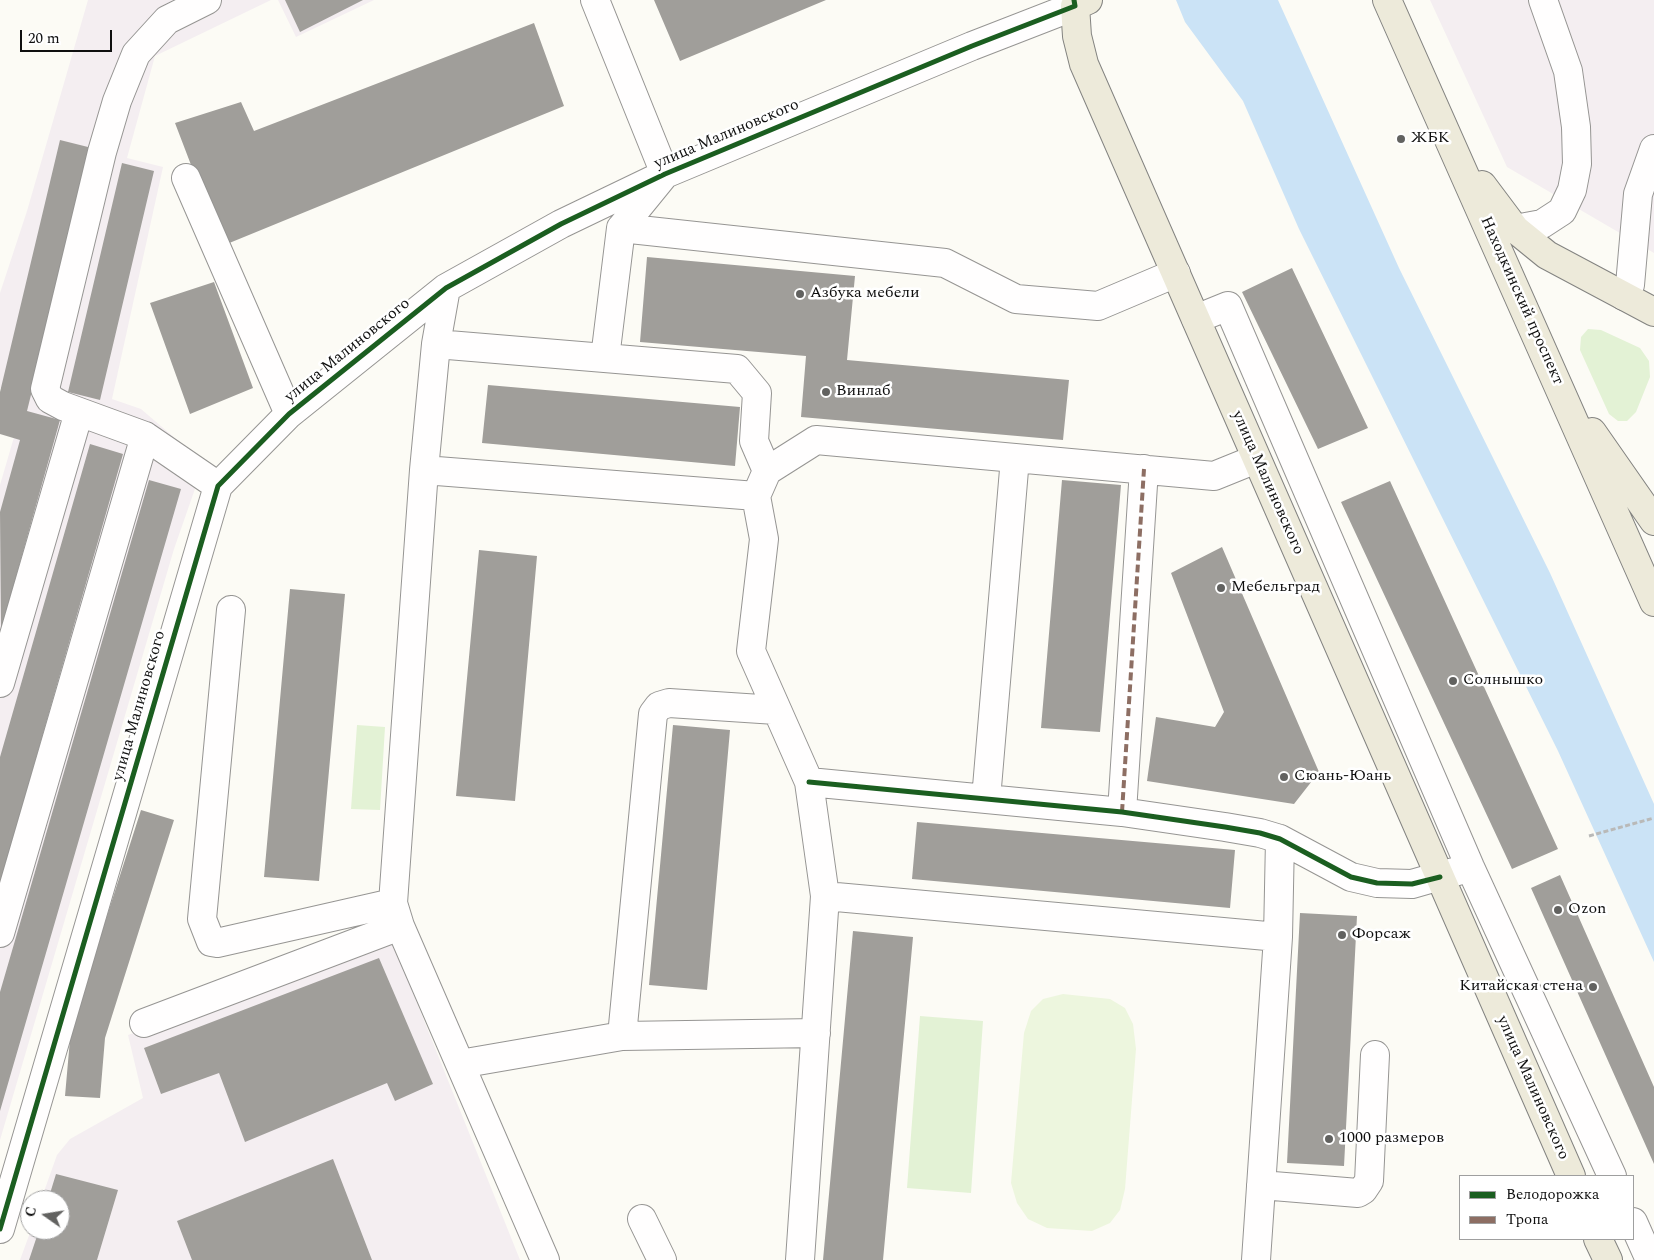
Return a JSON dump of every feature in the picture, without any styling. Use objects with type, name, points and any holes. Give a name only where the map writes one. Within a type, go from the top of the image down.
[{"type":"main road","name":"Находкинский проспект","points":[[1388,0],[1654,602]]},
{"type":"main road","name":"улица Малиновского","points":[[1079,2],[1077,36],[1084,64],[1571,1175]]},
{"type":"main road","points":[[1440,118],[1489,196],[1515,229],[1547,255],[1627,290],[1654,312]]},
{"type":"main road","points":[[1541,347],[1596,439],[1654,520]]},
{"type":"main road","points":[[1598,1240],[1608,1260]]},
{"type":"street","points":[[207,0],[167,20],[136,54],[117,101],[102,152],[45,389],[50,399],[79,412],[145,436],[218,486]]},
{"type":"street","points":[[595,0],[665,174],[621,228],[604,358]]},
{"type":"street","points":[[1515,229],[1542,224],[1562,211],[1572,190],[1577,164],[1576,127],[1568,71],[1543,0]]},
{"type":"street","name":"улица Малиновского","points":[[0,1229],[218,486],[289,414],[446,288],[561,224],[665,174],[1079,2]]},
{"type":"street","points":[[1627,290],[1638,194],[1654,149]]},
{"type":"street","points":[[186,178],[289,414]]},
{"type":"street","points":[[621,228],[945,262],[1016,299],[1098,306],[1176,273]]},
{"type":"street","points":[[1627,290],[1654,272]]},
{"type":"street","points":[[446,288],[436,344],[424,470],[397,914],[545,1260]]},
{"type":"street","points":[[1196,319],[1228,306],[1470,867],[1612,1175]]},
{"type":"street","points":[[436,344],[737,369],[757,393],[754,441],[767,471]]},
{"type":"street","points":[[0,684],[79,412]]},
{"type":"street","points":[[0,933],[145,436]]},
{"type":"street","points":[[800,1260],[825,896],[809,782],[751,651],[764,540],[756,496],[767,471],[816,440],[1214,476],[1256,459]]},
{"type":"street","points":[[986,799],[1015,458]]},
{"type":"street","points":[[1122,812],[1144,469]]},
{"type":"street","points":[[424,470],[756,496]]},
{"type":"street","points":[[231,610],[202,919],[211,942],[217,943],[397,914]]},
{"type":"street","points":[[622,1036],[653,714],[658,706],[669,703],[776,710]]},
{"type":"street","points":[[809,782],[1122,812],[1260,833],[1280,839],[1352,877],[1377,883],[1412,884],[1470,867]]},
{"type":"street","points":[[1256,1260],[1278,937],[1280,839]]},
{"type":"street","points":[[825,896],[1278,937]]},
{"type":"street","points":[[144,1023],[397,914]]},
{"type":"street","points":[[460,1064],[622,1036],[816,1033]]},
{"type":"street","points":[[1261,1185],[1358,1193],[1363,1190],[1369,1181],[1374,1055]]},
{"type":"street","points":[[642,1219],[662,1260]]},
{"type":"street","points":[[1634,1224],[1650,1260]]},
{"type":"path","points":[[1589,836],[1654,818]]},
{"type":"shaded area","points":[[88,0],[271,0],[155,56],[127,158],[163,167],[112,399],[141,409],[204,463],[174,549],[0,1140],[0,485],[26,396],[0,388],[0,293],[27,211]]},
{"type":"shaded area","points":[[278,0],[374,0],[296,37]]},
{"type":"shaded area","points":[[1430,0],[1654,0],[1654,253],[1507,167]]},
{"type":"shaded area","points":[[391,938],[520,1260],[20,1260],[27,1240],[70,1240],[70,1190],[45,1190],[57,1155],[70,1139],[143,1098],[128,1035]]},
{"type":"green space","points":[[1588,329],[1601,330],[1640,348],[1649,361],[1650,377],[1636,412],[1627,421],[1618,421],[1609,414],[1580,350],[1581,337]]},
{"type":"green space","points":[[357,725],[385,727],[380,810],[351,809]]},
{"type":"green space","points":[[1063,994],[1110,999],[1125,1008],[1133,1024],[1136,1049],[1125,1189],[1120,1210],[1110,1223],[1092,1231],[1047,1228],[1028,1219],[1017,1203],[1011,1183],[1024,1033],[1031,1011],[1043,999]]},
{"type":"green space","points":[[920,1016],[983,1021],[971,1193],[907,1188]]},
{"type":"water","points":[[1176,0],[1278,0],[1399,268],[1550,573],[1654,804],[1654,962],[1558,751],[1299,229],[1243,101],[1185,22]]},
{"type":"building","points":[[285,0],[363,0],[300,32]]},
{"type":"building","points":[[654,0],[826,0],[680,61]]},
{"type":"building","points":[[534,23],[564,106],[222,246],[175,123],[241,102],[254,131]]},
{"type":"building","points":[[60,140],[92,148],[27,411],[60,420],[1,630],[0,512],[20,440],[0,434],[0,392]]},
{"type":"building","points":[[122,163],[154,171],[100,400],[68,392]]},
{"type":"building","points":[[647,257],[855,276],[847,360],[1069,380],[1063,440],[801,417],[806,356],[640,342]]},
{"type":"building","points":[[1292,268],[1368,428],[1318,449],[1242,292]]},
{"type":"building","points":[[214,282],[253,388],[190,414],[150,303]]},
{"type":"building","points":[[488,385],[740,407],[735,466],[482,443]]},
{"type":"building","points":[[90,444],[123,454],[0,884],[0,757]]},
{"type":"building","points":[[149,480],[181,489],[0,1111],[0,992]]},
{"type":"building","points":[[1062,480],[1121,485],[1100,732],[1041,728]]},
{"type":"building","points":[[1390,481],[1558,849],[1512,869],[1341,502]]},
{"type":"building","points":[[1222,547],[1319,772],[1294,804],[1147,781],[1156,717],[1215,727],[1224,712],[1171,573]]},
{"type":"building","points":[[479,550],[537,556],[515,801],[456,796]]},
{"type":"building","points":[[290,589],[345,594],[319,881],[264,877]]},
{"type":"building","points":[[673,725],[730,730],[707,990],[649,985]]},
{"type":"building","points":[[141,810],[174,820],[105,1038],[100,1098],[65,1096],[71,1028]]},
{"type":"building","points":[[917,822],[1235,850],[1230,908],[912,879]]},
{"type":"building","name":"Китайская стена","points":[[1560,875],[1654,1087],[1654,1164],[1531,888]]},
{"type":"building","points":[[1300,913],[1357,916],[1344,1166],[1287,1163]]},
{"type":"building","points":[[853,931],[913,937],[883,1260],[823,1260]]},
{"type":"building","points":[[379,958],[433,1084],[395,1101],[387,1083],[245,1142],[219,1073],[161,1094],[144,1048]]},
{"type":"building","points":[[333,1159],[372,1260],[192,1260],[177,1221]]},
{"type":"building","points":[[56,1174],[118,1190],[97,1260],[29,1260],[36,1240],[70,1240],[70,1190],[51,1190]]},
{"type":"marked path","points":[[1122,812],[1144,469]]},
{"type":"cycle path","points":[[0,1229],[218,486],[289,414],[446,288],[561,224],[665,174],[972,46],[1075,6],[1074,0]]},
{"type":"cycle path","points":[[809,782],[1122,812],[1225,827],[1260,833],[1280,839],[1351,877],[1377,883],[1412,884],[1440,877]]},
{"type":"place","name":"ЖБК","points":[[1401,139]]},
{"type":"place","name":"Азбука мебели","points":[[800,294]]},
{"type":"place","name":"Винлаб","points":[[826,392]]},
{"type":"place","name":"Мебельград","points":[[1221,588]]},
{"type":"place","name":"Солнышко","points":[[1453,681]]},
{"type":"place","name":"Сюань-Юань","points":[[1284,777]]},
{"type":"place","name":"Ozon","points":[[1558,910]]},
{"type":"place","name":"Форсаж","points":[[1342,935]]},
{"type":"place","name":"Китайская стена","points":[[1593,987]]},
{"type":"place","name":"1000 размеров","points":[[1329,1139]]}]
